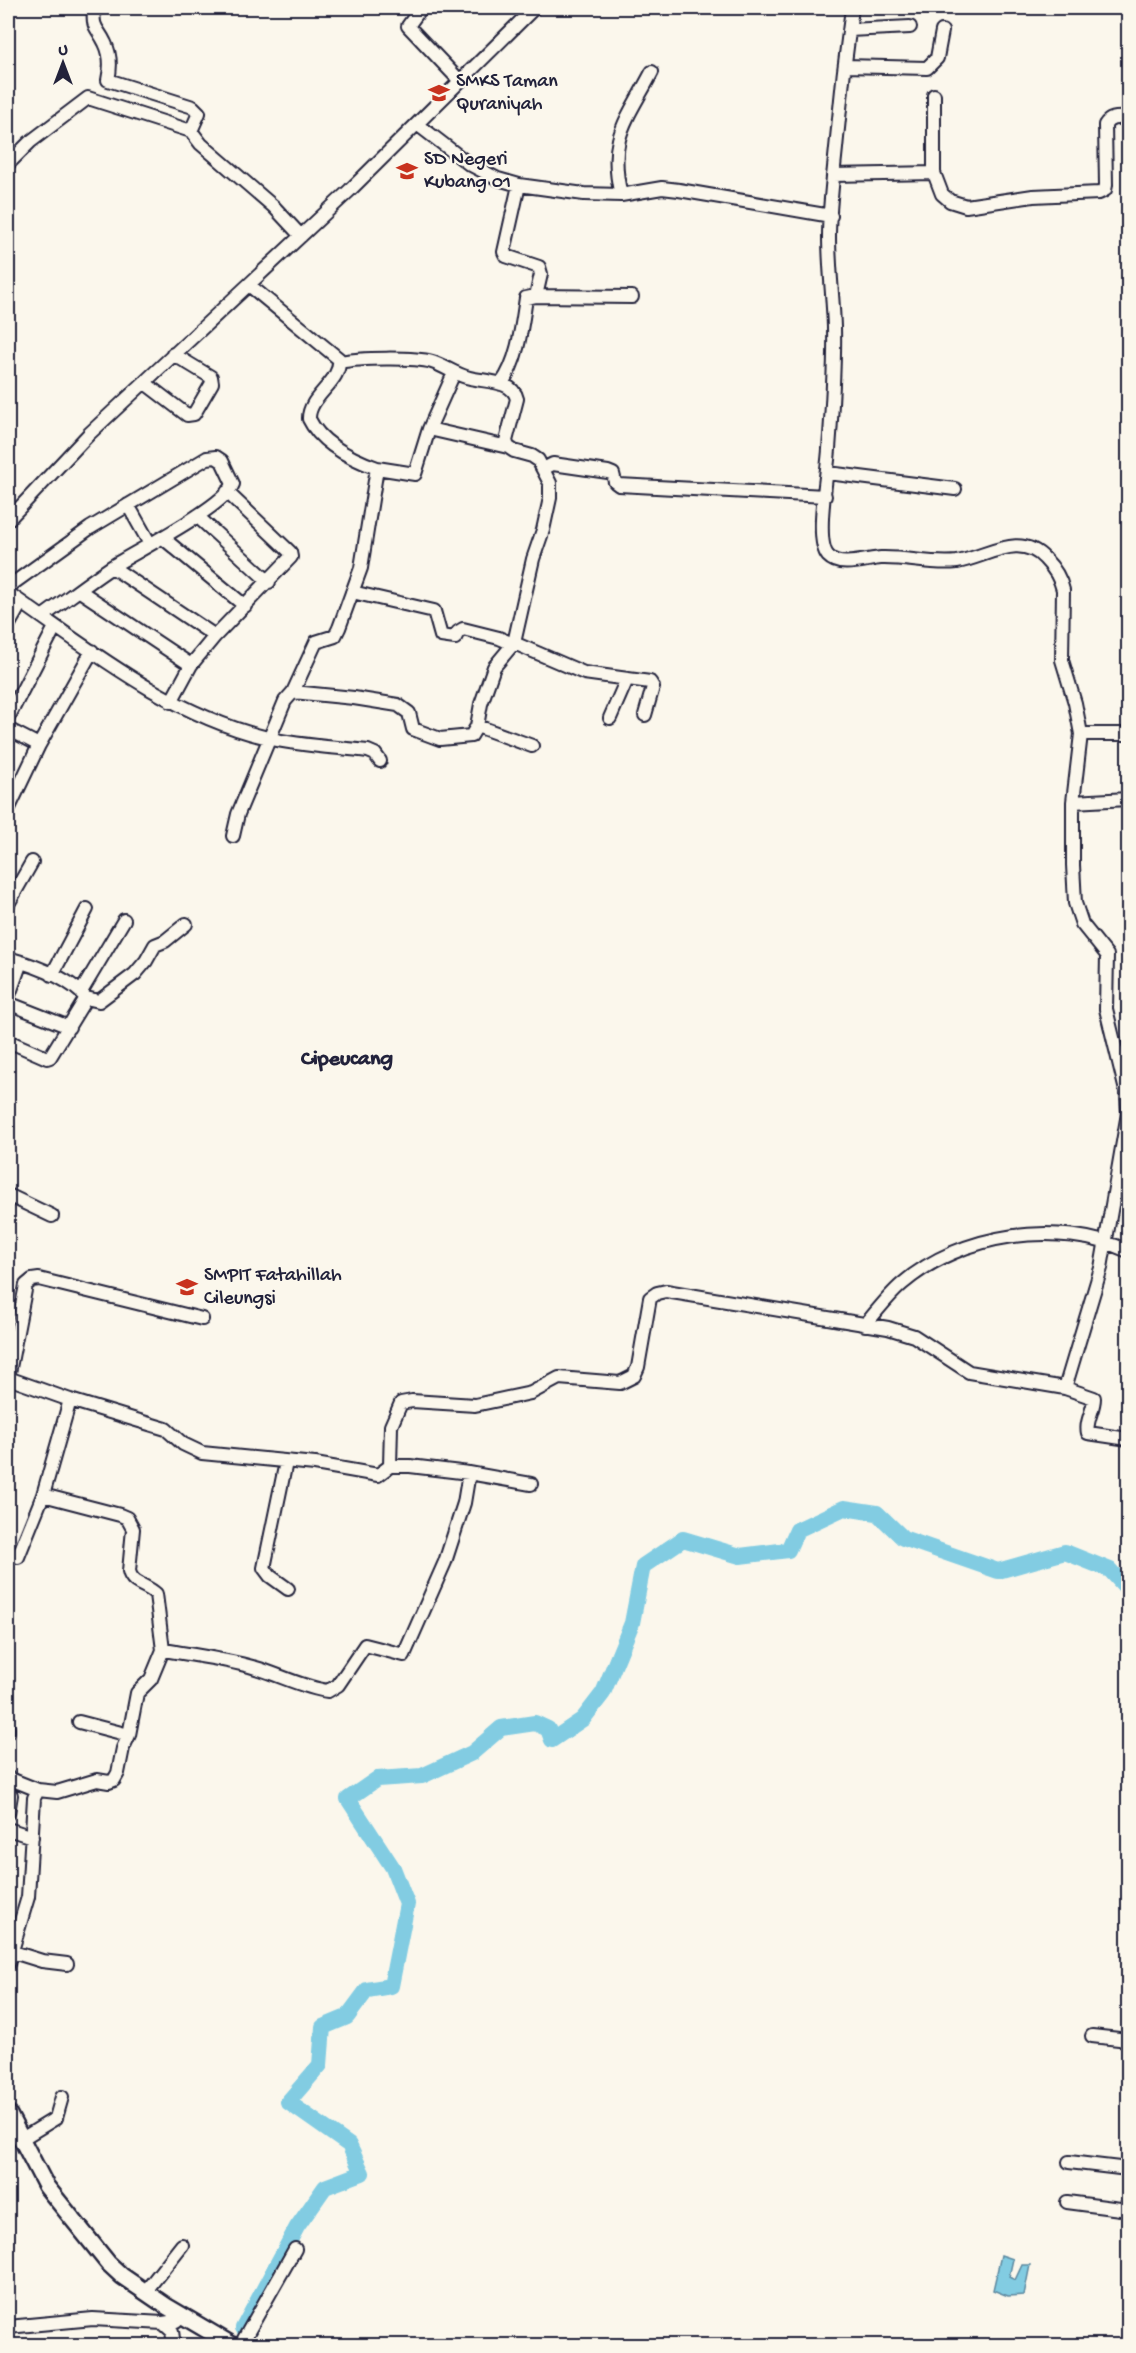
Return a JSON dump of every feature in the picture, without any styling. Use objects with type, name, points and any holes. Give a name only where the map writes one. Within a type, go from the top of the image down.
[{"type":"main road","points":[[8,2113],[20,2140],[46,2186],[108,2263],[145,2292],[234,2346]]},
{"type":"street","points":[[94,8],[95,29],[104,40],[110,54],[111,67],[108,80],[196,110],[190,131]]},
{"type":"street","points":[[421,8],[409,23],[410,29],[460,81]]},
{"type":"street","points":[[852,8],[833,175],[829,237],[834,378],[821,535],[825,550],[834,560],[851,562],[900,558],[948,562],[1017,545],[1029,547],[1042,555],[1056,573],[1063,590],[1062,660],[1075,703],[1081,734],[1072,802],[1072,865],[1075,903],[1082,924],[1107,955],[1106,1009],[1128,1104],[1125,1139],[1101,1268],[1065,1389]]},
{"type":"street","points":[[8,520],[89,434],[417,124],[529,9]]},
{"type":"street","points":[[849,30],[910,27]]},
{"type":"street","points":[[845,66],[927,68],[937,58],[942,31]]},
{"type":"street","points":[[621,195],[616,168],[617,144],[623,122],[652,72]]},
{"type":"street","points":[[934,95],[934,174],[942,194],[950,201],[966,206],[1033,196],[1099,194],[1105,190],[1106,185],[1105,125],[1109,119],[1128,118]]},
{"type":"street","points":[[8,164],[30,142],[88,98],[190,131],[201,144],[274,207],[301,236]]},
{"type":"street","points":[[417,124],[469,164],[519,185],[584,194],[621,195],[662,188],[831,216]]},
{"type":"street","points":[[833,175],[934,174]]},
{"type":"street","points":[[519,185],[504,252],[506,255],[538,267],[541,274],[536,296]]},
{"type":"street","points":[[249,285],[336,356],[340,362]]},
{"type":"street","points":[[501,384],[508,374],[514,355],[526,298],[536,296],[632,297]]},
{"type":"street","points":[[145,383],[187,415],[194,414],[212,383],[211,376],[173,354]]},
{"type":"street","points":[[340,362],[375,358],[431,362],[453,373],[501,384],[512,389],[517,399],[506,441],[508,447]]},
{"type":"street","points":[[340,362],[309,412],[309,419],[317,431],[357,461],[377,468],[415,474],[429,429],[453,373]]},
{"type":"street","points":[[293,692],[398,705],[409,713],[413,729],[440,739],[471,736],[477,726],[481,704],[494,667],[513,644],[533,559],[547,515],[550,483],[543,469],[532,456],[514,452],[508,447],[429,429]]},
{"type":"street","points":[[8,587],[51,555],[128,505],[212,456],[222,461],[233,485],[227,492],[197,516],[112,567],[42,617]]},
{"type":"street","points":[[543,469],[553,464],[608,472],[613,474],[617,485],[825,496]]},
{"type":"street","points":[[232,836],[238,814],[285,701],[293,692],[316,642],[335,636],[361,568],[377,468]]},
{"type":"street","points":[[828,472],[955,489]]},
{"type":"street","points":[[171,702],[192,665],[215,636],[290,559],[291,554],[227,492]]},
{"type":"street","points":[[128,505],[150,544]]},
{"type":"street","points":[[197,516],[268,582]]},
{"type":"street","points":[[163,538],[245,606]]},
{"type":"street","points":[[112,567],[215,636]]},
{"type":"street","points":[[80,591],[192,665]]},
{"type":"street","points":[[352,592],[434,611],[441,636],[455,638],[463,629],[499,638],[584,673],[650,682],[653,684],[645,716]]},
{"type":"street","points":[[8,593],[55,627],[171,702],[232,728],[270,739],[368,751],[375,754],[380,761]]},
{"type":"street","points":[[8,626],[21,603]]},
{"type":"street","points":[[8,718],[55,627]]},
{"type":"street","points":[[8,810],[39,745],[92,651]]},
{"type":"street","points":[[610,718],[627,679]]},
{"type":"street","points":[[477,726],[532,746]]},
{"type":"street","points":[[8,729],[39,745]]},
{"type":"street","points":[[1081,734],[1128,734]]},
{"type":"street","points":[[1072,802],[1128,799]]},
{"type":"street","points":[[8,904],[32,862]]},
{"type":"street","points":[[52,975],[87,909]]},
{"type":"street","points":[[8,1041],[48,1058],[52,1056],[124,920]]},
{"type":"street","points":[[8,958],[52,975],[84,995],[102,999],[135,974],[155,945],[165,941],[186,924]]},
{"type":"street","points":[[8,998],[21,962]]},
{"type":"street","points":[[8,1003],[69,1027]]},
{"type":"street","points":[[8,1195],[52,1216]]},
{"type":"street","points":[[865,1325],[901,1284],[919,1271],[945,1257],[985,1241],[1036,1234],[1082,1236],[1106,1241],[1128,1251]]},
{"type":"street","points":[[202,1319],[39,1279],[32,1280],[26,1285],[8,1378],[70,1400],[166,1429],[183,1444],[202,1453],[315,1464],[378,1475],[390,1466],[410,1466],[531,1484]]},
{"type":"street","points":[[390,1466],[391,1426],[401,1403],[412,1401],[475,1405],[531,1393],[559,1378],[608,1383],[628,1380],[638,1367],[650,1298],[666,1291],[888,1328],[914,1336],[969,1372],[1065,1389],[1094,1398],[1087,1427],[1088,1433],[1128,1439]]},
{"type":"street","points":[[18,1557],[43,1496],[70,1400]]},
{"type":"street","points":[[286,1462],[264,1568],[270,1576],[288,1589]]},
{"type":"street","points":[[163,1650],[255,1668],[328,1691],[338,1685],[365,1645],[404,1655],[445,1562],[464,1503],[469,1473]]},
{"type":"street","points":[[8,1778],[38,1790],[57,1792],[97,1780],[109,1782],[114,1780],[129,1734],[137,1693],[151,1679],[163,1650],[156,1594],[130,1577],[133,1529],[131,1523],[120,1515],[43,1496]]},
{"type":"street","points":[[79,1722],[129,1734]]},
{"type":"street","points":[[8,1964],[28,1897],[34,1798],[38,1790]]},
{"type":"street","points":[[8,1813],[11,1795]]},
{"type":"street","points":[[8,1829],[32,1837]]},
{"type":"street","points":[[13,1952],[42,1961],[68,1964]]},
{"type":"street","points":[[1092,2036],[1128,2040]]},
{"type":"street","points":[[20,2140],[56,2118],[62,2097]]},
{"type":"street","points":[[1069,2162],[1128,2169]]},
{"type":"street","points":[[1067,2202],[1128,2210]]},
{"type":"street","points":[[145,2292],[182,2245]]},
{"type":"street","points":[[240,2346],[295,2249]]},
{"type":"street","points":[[8,2327],[93,2319],[163,2323],[176,2321],[182,2315]]},
{"type":"street","points":[[163,2323],[172,2331],[174,2346]]},
{"type":"water","points":[[1001,2255],[1013,2259],[1009,2277],[1015,2280],[1022,2265],[1030,2265],[1024,2295],[1008,2296],[993,2290]]},
{"type":"waterway","points":[[243,2328],[297,2227],[325,2187],[362,2173],[349,2145],[288,2102],[320,2065],[323,2027],[347,2017],[367,1990],[391,1986],[407,1904],[393,1868],[348,1799],[377,1779],[422,1776],[472,1753],[501,1728],[535,1723],[548,1729],[552,1740],[583,1719],[603,1693],[632,1623],[643,1566],[683,1539],[740,1556],[788,1550],[797,1530],[844,1508],[877,1513],[903,1538],[998,1571],[1065,1552],[1110,1570],[1128,1590]]},
{"type":"place","name":"SMKS Taman Quraniyah","points":[[439,93]]},
{"type":"place","name":"SD Negeri Kubang 01","points":[[407,171]]},
{"type":"place","name":"SMPIT Fatahillah Cileungsi","points":[[187,1287]]},
{"type":"district","name":"Cipeucang","points":[[347,1060]]}]
